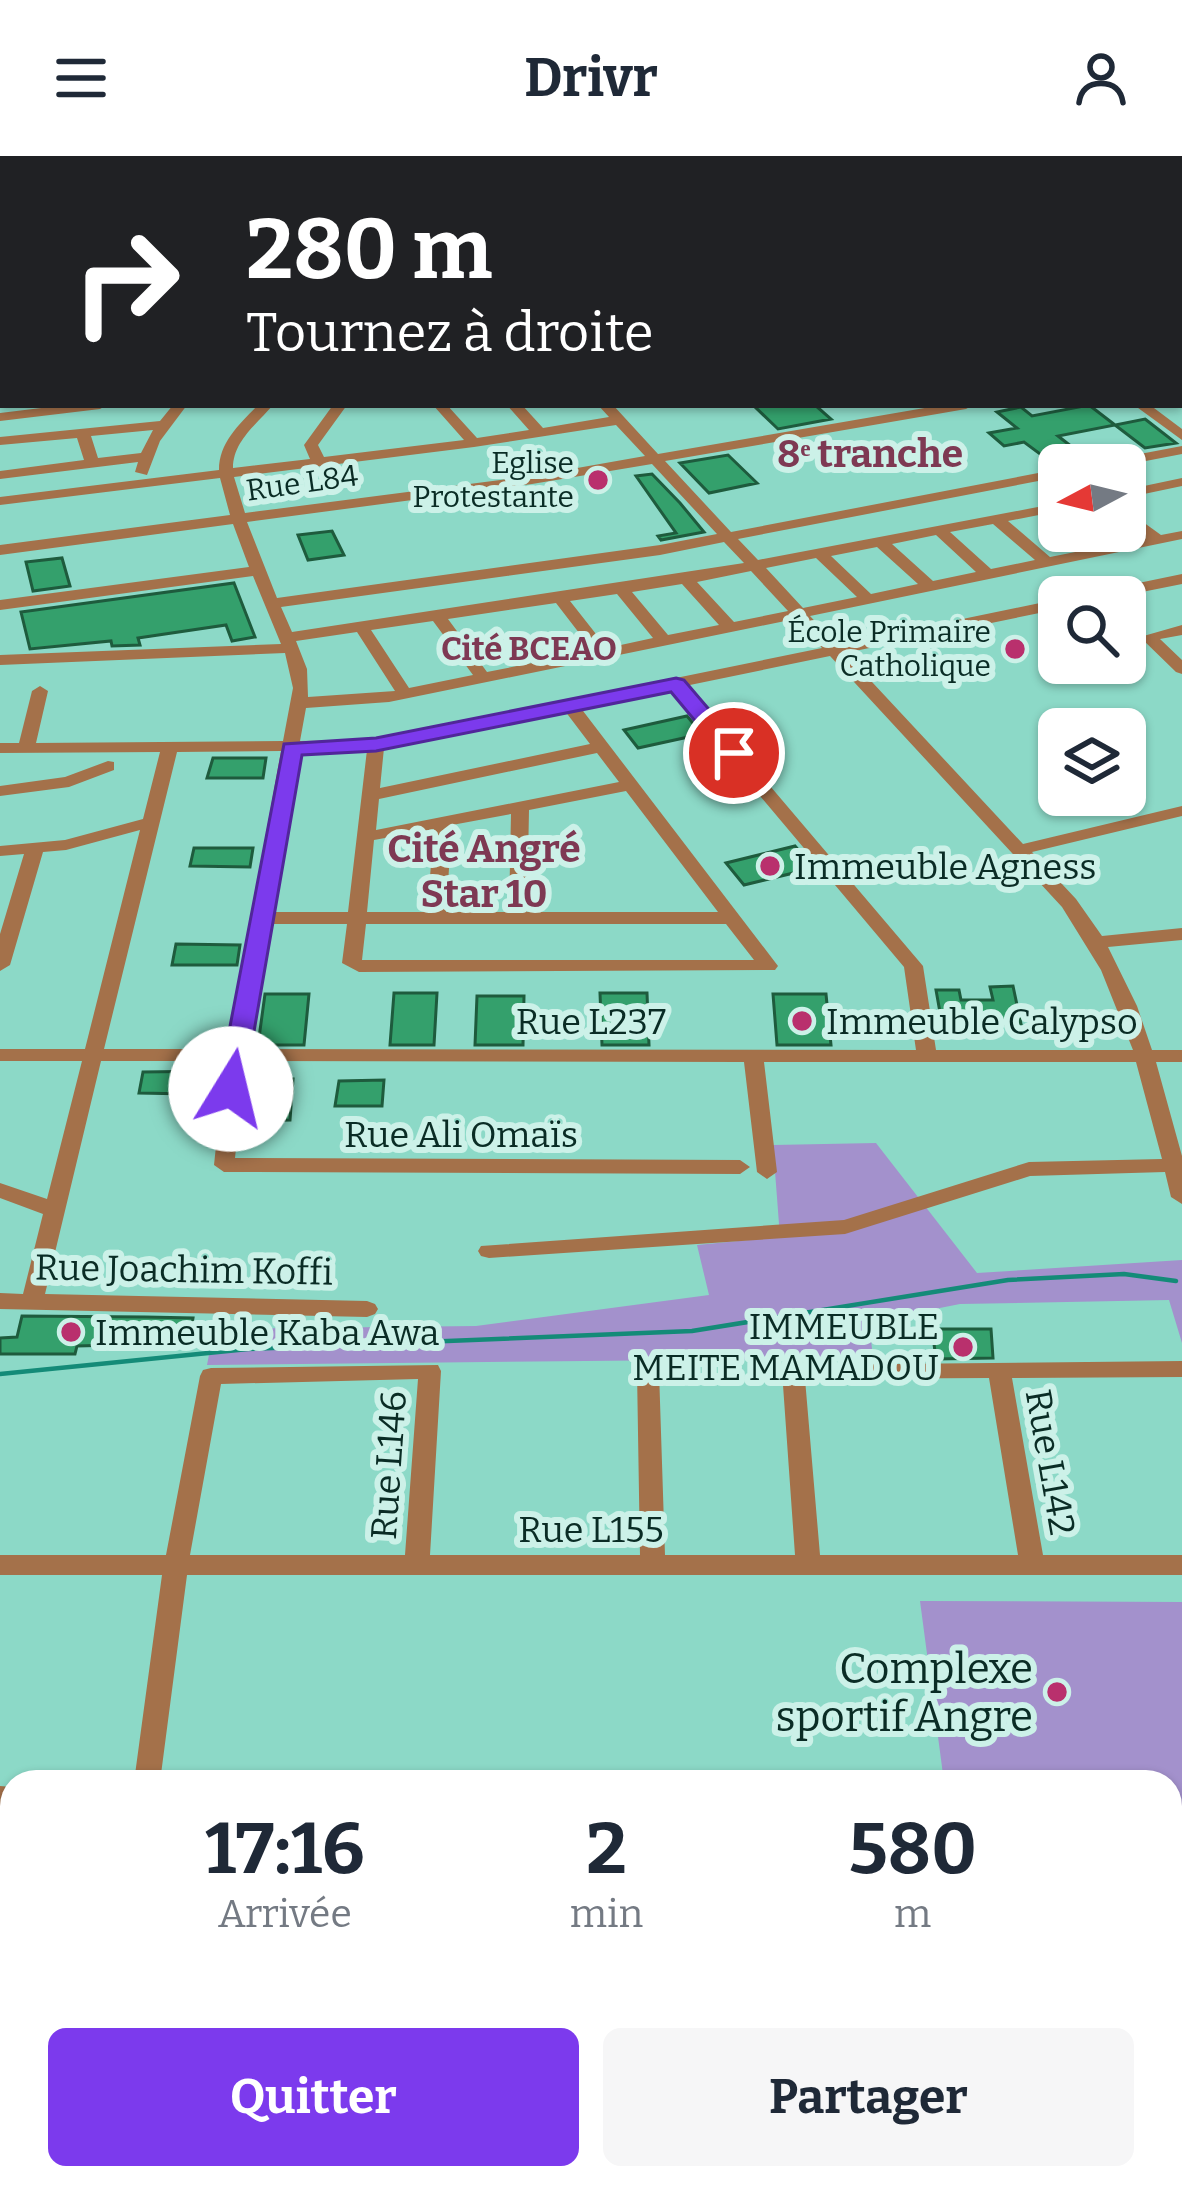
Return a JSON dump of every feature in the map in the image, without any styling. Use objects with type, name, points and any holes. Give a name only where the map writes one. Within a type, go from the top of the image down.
[{"type":"street","points":[[0,417],[75,408]]},
{"type":"street","points":[[140,484],[144,457],[177,408]]},
{"type":"street","points":[[236,1054],[299,703],[299,669],[226,475],[229,451],[264,408]]},
{"type":"street","points":[[319,463],[310,445],[338,408]]},
{"type":"street","points":[[443,408],[474,443]]},
{"type":"street","points":[[517,408],[538,432]]},
{"type":"street","points":[[608,408],[1100,942],[1134,1021],[1178,1165],[1182,1197]]},
{"type":"street","name":"Rue L84","points":[[655,458],[919,408]]},
{"type":"street","name":"Rue L84","points":[[0,547],[655,458],[947,408]]},
{"type":"street","points":[[1145,408],[1182,436]]},
{"type":"street","points":[[0,501],[474,443],[619,420]]},
{"type":"street","points":[[0,441],[163,425]]},
{"type":"street","points":[[83,433],[92,464]]},
{"type":"street","points":[[1146,457],[1182,450]]},
{"type":"street","points":[[0,475],[144,457]]},
{"type":"street","points":[[274,603],[728,538],[1038,477]]},
{"type":"street","points":[[1146,490],[1182,482]]},
{"type":"street","points":[[1161,487],[1182,503]]},
{"type":"street","points":[[0,660],[289,643],[361,627],[686,579],[1038,511]]},
{"type":"street","points":[[998,520],[1047,563]]},
{"type":"street","points":[[1146,530],[1158,540]]},
{"type":"street","points":[[940,531],[988,575]]},
{"type":"street","points":[[299,703],[405,694],[1182,535]]},
{"type":"street","points":[[881,542],[931,588]]},
{"type":"street","points":[[820,554],[869,600]]},
{"type":"street","points":[[0,605],[261,570]]},
{"type":"street","points":[[686,579],[732,628]]},
{"type":"street","points":[[1146,586],[1182,579]]},
{"type":"street","points":[[622,590],[665,642]]},
{"type":"street","points":[[561,599],[604,654]]},
{"type":"street","points":[[12,748],[376,745],[1038,608]]},
{"type":"street","points":[[438,617],[483,678]]},
{"type":"street","points":[[361,627],[405,694]]},
{"type":"street","points":[[1182,629],[1148,638],[1182,669]]},
{"type":"street","points":[[676,685],[913,966],[928,1054]]},
{"type":"street","points":[[0,780],[40,691]]},
{"type":"street","points":[[376,745],[350,958],[359,966],[768,966],[571,706]]},
{"type":"street","points":[[371,795],[602,747]]},
{"type":"street","points":[[32,1301],[169,749]]},
{"type":"street","points":[[0,790],[69,782],[108,766]]},
{"type":"street","points":[[365,837],[631,785]]},
{"type":"street","points":[[518,919],[520,808]]},
{"type":"street","points":[[1019,850],[1182,811]]},
{"type":"street","points":[[0,851],[35,849],[147,823]]},
{"type":"street","points":[[436,919],[443,824]]},
{"type":"street","points":[[0,965],[35,849]]},
{"type":"street","points":[[261,918],[734,918]]},
{"type":"street","points":[[1100,942],[1182,934]]},
{"type":"street","name":"Rue L237","points":[[0,1054],[1182,1056]]},
{"type":"street","name":"Rue Ali Omaïs","points":[[236,1054],[222,1160],[231,1167],[740,1167]]},
{"type":"street","points":[[753,1054],[767,1172]]},
{"type":"street","points":[[489,1251],[845,1227],[1029,1169],[1178,1165]]},
{"type":"street","points":[[0,1190],[54,1210]]},
{"type":"street","name":"Rue Joachim Koffi","points":[[0,1301],[367,1310]]},
{"type":"street","points":[[808,1565],[793,1371],[1182,1369]]},
{"type":"street","name":"Rue L146","points":[[177,1564],[211,1376],[430,1371],[417,1565]]},
{"type":"street","points":[[648,1371],[653,1565]]},
{"type":"street","name":"Rue L142","points":[[999,1371],[1032,1565]]},
{"type":"street","name":"Rue L155","points":[[0,1564],[1182,1565]]},
{"type":"street","points":[[149,1770],[177,1564]]},
{"type":"shaded area","points":[[876,1143],[977,1273],[1182,1260],[1182,1343],[1169,1300],[960,1304],[869,1322],[873,1358],[207,1365],[214,1329],[476,1326],[709,1295],[697,1245],[780,1237],[773,1145]]},
{"type":"shaded area","name":"Complexe sportif Angre","points":[[920,1601],[1182,1602],[1182,1770],[942,1770]]},
{"type":"building","points":[[756,408],[818,408],[831,419],[778,429]]},
{"type":"building","points":[[1022,408],[1032,416],[1093,408],[1115,425],[1058,436],[1068,444],[1038,444],[1038,452],[1024,442],[1004,446],[989,433],[1017,428],[997,412]]},
{"type":"building","points":[[1145,419],[1176,443],[1146,448],[1115,425]]},
{"type":"building","points":[[728,455],[757,483],[709,493],[680,463]]},
{"type":"building","points":[[652,474],[704,532],[661,540],[658,536],[676,533],[636,476]]},
{"type":"building","points":[[332,531],[344,555],[308,560],[298,535]]},
{"type":"building","points":[[62,558],[70,586],[33,591],[26,562]]},
{"type":"building","points":[[234,583],[255,637],[232,641],[226,625],[138,638],[140,645],[112,646],[111,641],[30,649],[21,612]]},
{"type":"building","points":[[687,716],[702,734],[638,748],[624,730]]},
{"type":"building","points":[[213,758],[266,758],[263,778],[207,778]]},
{"type":"building","name":"Immeuble Agness","points":[[795,846],[814,868],[744,885],[726,863]]},
{"type":"building","points":[[194,848],[253,848],[250,867],[190,866]]},
{"type":"building","points":[[176,944],[240,945],[237,965],[172,965]]},
{"type":"building","points":[[1013,986],[1021,1024],[1000,1024],[998,1013],[941,1018],[936,990],[959,990],[961,1000],[993,1000],[990,987]]},
{"type":"building","points":[[394,993],[437,993],[434,1045],[390,1045]]},
{"type":"building","points":[[600,993],[647,993],[649,1045],[602,1045]]},
{"type":"building","points":[[265,994],[309,994],[304,1045],[258,1045]]},
{"type":"building","name":"Immeuble Calypso","points":[[773,994],[826,994],[831,1045],[777,1045]]},
{"type":"building","points":[[477,996],[524,996],[523,1045],[475,1045]]},
{"type":"building","points":[[216,1071],[216,1107],[187,1107],[189,1094],[139,1093],[143,1072]]},
{"type":"building","points":[[262,1079],[293,1079],[290,1120],[248,1121],[253,1084]]},
{"type":"building","points":[[384,1080],[382,1106],[335,1106],[339,1081]]},
{"type":"building","name":"Immeuble Kaba Awa","points":[[22,1316],[193,1318],[189,1343],[77,1346],[75,1354],[0,1354],[0,1338],[17,1337]]},
{"type":"building","name":"IMMEUBLE MEITE MAMADOU","points":[[932,1329],[991,1329],[993,1358],[936,1359]]},
{"type":"waterway","points":[[0,1374],[248,1349],[692,1331],[1008,1280],[1124,1274],[1176,1281]]},
{"type":"place","name":"Eglise Protestante","points":[[598,480]]},
{"type":"place","name":"École Primaire Catholique","points":[[1015,649]]},
{"type":"place","name":"Immeuble Agness","points":[[770,866]]},
{"type":"place","name":"Immeuble Calypso","points":[[802,1021]]},
{"type":"place","name":"Immeuble Kaba Awa","points":[[71,1332]]},
{"type":"place","name":"IMMEUBLE MEITE MAMADOU","points":[[963,1347]]},
{"type":"place","name":"Complexe sportif Angre","points":[[1057,1692]]},
{"type":"district","name":"8ᵉ tranche","points":[[870,453]]},
{"type":"district","name":"Cité BCEAO","points":[[529,648]]},
{"type":"district","name":"Cité Angré Star 10","points":[[484,870]]},
{"type":"route","points":[[231,1089],[292,749],[376,745],[676,685],[734,753]]}]
